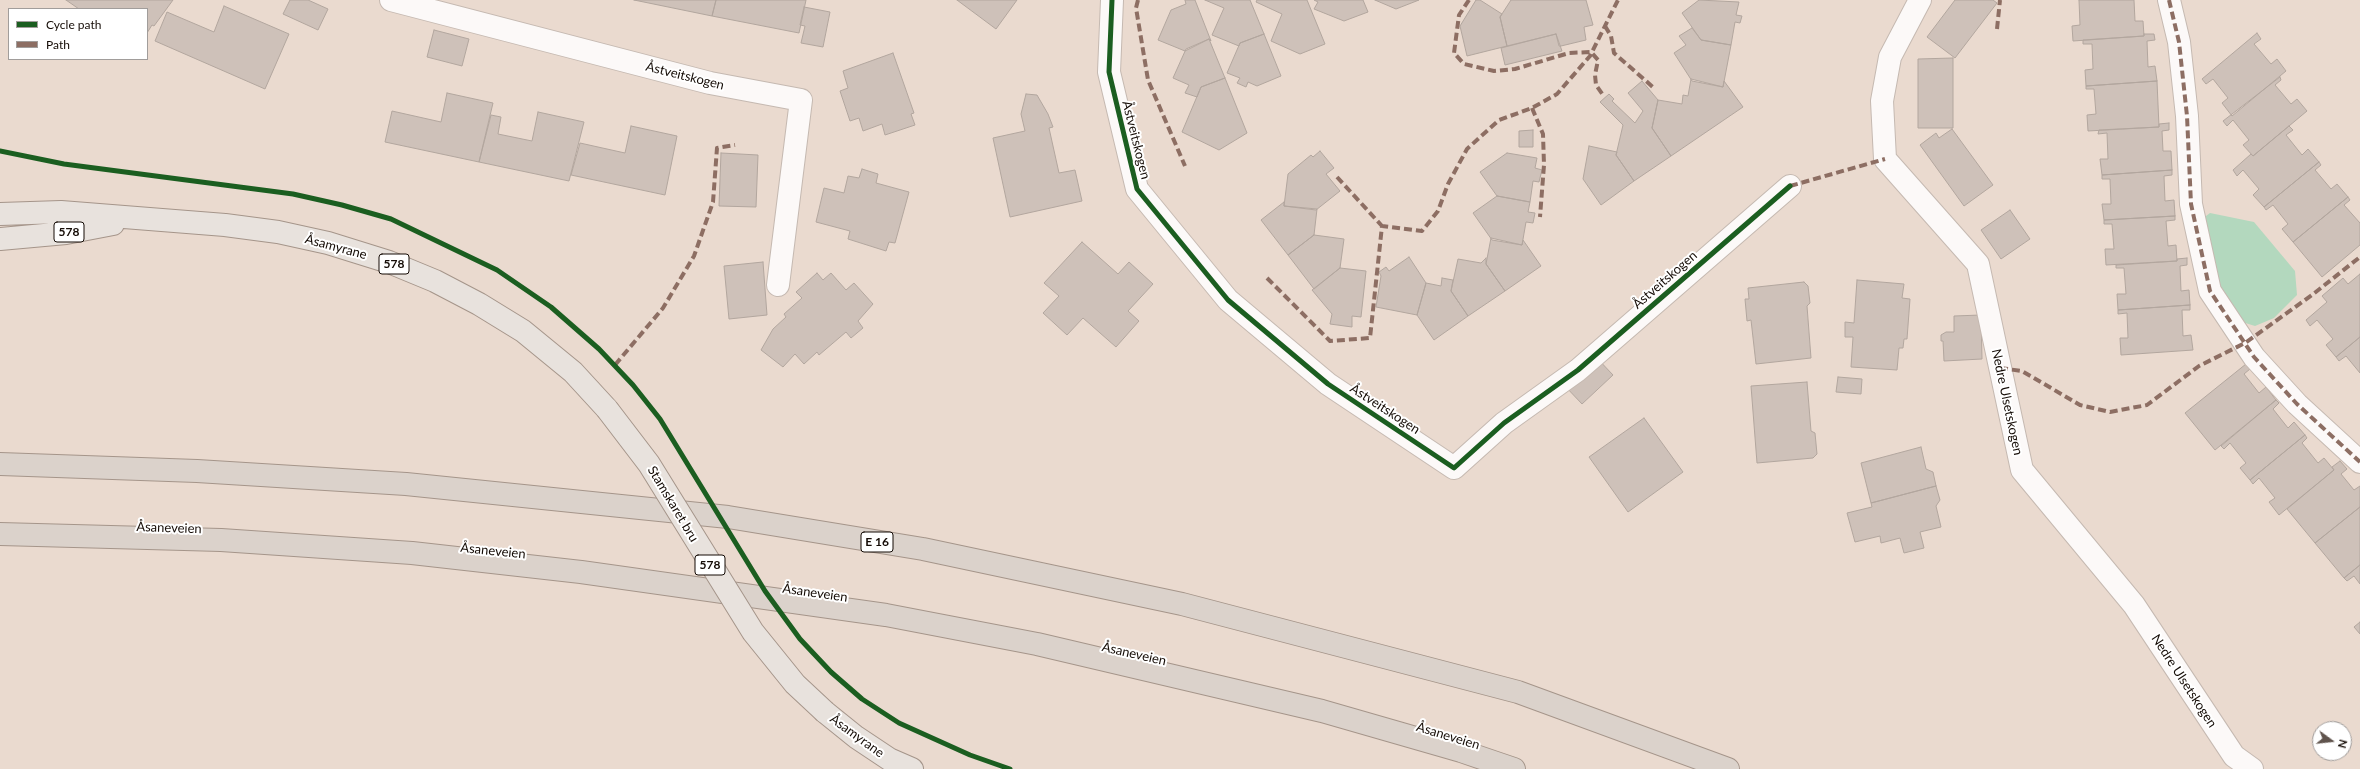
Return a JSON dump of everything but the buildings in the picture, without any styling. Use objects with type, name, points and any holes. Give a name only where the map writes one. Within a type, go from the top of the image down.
[{"type":"highway","name":"E 16","points":[[0,464],[197,471],[406,484],[728,517],[923,549],[1182,604],[1518,692],[1728,769]]},
{"type":"highway","name":"Åsaneveien","points":[[0,534],[221,540],[412,553],[589,573],[886,615],[1037,644],[1322,711],[1461,751],[1514,769]]},
{"type":"main road","name":"Åsamyrane","points":[[0,214],[61,212],[225,225],[278,232],[328,243],[389,262],[435,281],[479,304],[523,331],[573,372],[607,409]]},
{"type":"main road","name":"Åsamyrane","points":[[0,239],[66,233],[137,219]]},
{"type":"main road","name":"Stamskaret bru","points":[[607,409],[649,464],[753,632],[795,684],[825,712]]},
{"type":"main road","name":"Åsamyrane","points":[[825,712],[862,741],[889,759],[912,769]]},
{"type":"street","name":"Åstveitskogen","points":[[391,0],[710,83],[801,100],[778,285]]},
{"type":"street","name":"Åstveitskogen","points":[[1112,0],[1109,72],[1137,189],[1228,300],[1328,384],[1454,468],[1504,423],[1578,370],[1790,186]]},
{"type":"street","name":"Nedre Ulsetskogen","points":[[1920,0],[1890,57],[1882,101],[1885,159],[1978,264],[2022,470],[2134,605],[2234,756],[2252,769]]},
{"type":"street","points":[[2169,0],[2180,50],[2187,116],[2191,204],[2210,291],[2254,357],[2297,404],[2360,462]]},
{"type":"green space","points":[[2210,213],[2254,222],[2295,271],[2297,295],[2274,318],[2255,326],[2242,322],[2213,273],[2202,219]]},
{"type":"marked path","points":[[1138,0],[1136,8],[1148,80],[1185,166]]},
{"type":"marked path","points":[[1469,0],[1459,15],[1454,53],[1464,64],[1494,71],[1515,69],[1569,53],[1591,52],[1598,60],[1595,75],[1596,85],[1603,95]]},
{"type":"marked path","points":[[1267,278],[1330,341],[1370,338],[1382,226],[1422,231],[1438,211],[1448,184],[1467,149],[1499,120],[1532,108],[1557,94],[1590,56],[1618,0]]},
{"type":"marked path","points":[[1997,29],[2000,0]]},
{"type":"marked path","points":[[2169,0],[2179,42],[2187,116],[2191,204],[2210,291],[2254,357],[2297,404],[2360,462]]},
{"type":"marked path","points":[[1605,26],[1611,36],[1614,53],[1654,88]]},
{"type":"marked path","points":[[1532,108],[1543,134],[1544,165],[1540,217]]},
{"type":"marked path","points":[[615,365],[663,308],[694,256],[713,202],[717,148],[735,145]]},
{"type":"marked path","points":[[1790,186],[1885,159]]},
{"type":"marked path","points":[[1337,177],[1382,226]]},
{"type":"marked path","points":[[2000,368],[2022,371],[2080,405],[2110,412],[2147,405],[2199,366],[2245,343],[2312,295],[2360,257]]},
{"type":"cycle path","points":[[1112,0],[1109,72],[1137,189],[1228,300],[1328,384],[1454,468],[1504,423],[1578,370],[1790,186]]},
{"type":"cycle path","points":[[0,151],[64,164],[293,194],[342,205],[391,219],[497,270],[551,307],[599,349],[633,385],[660,419],[765,591],[800,639],[831,672],[862,699],[899,723],[970,755],[1010,769]]}]
